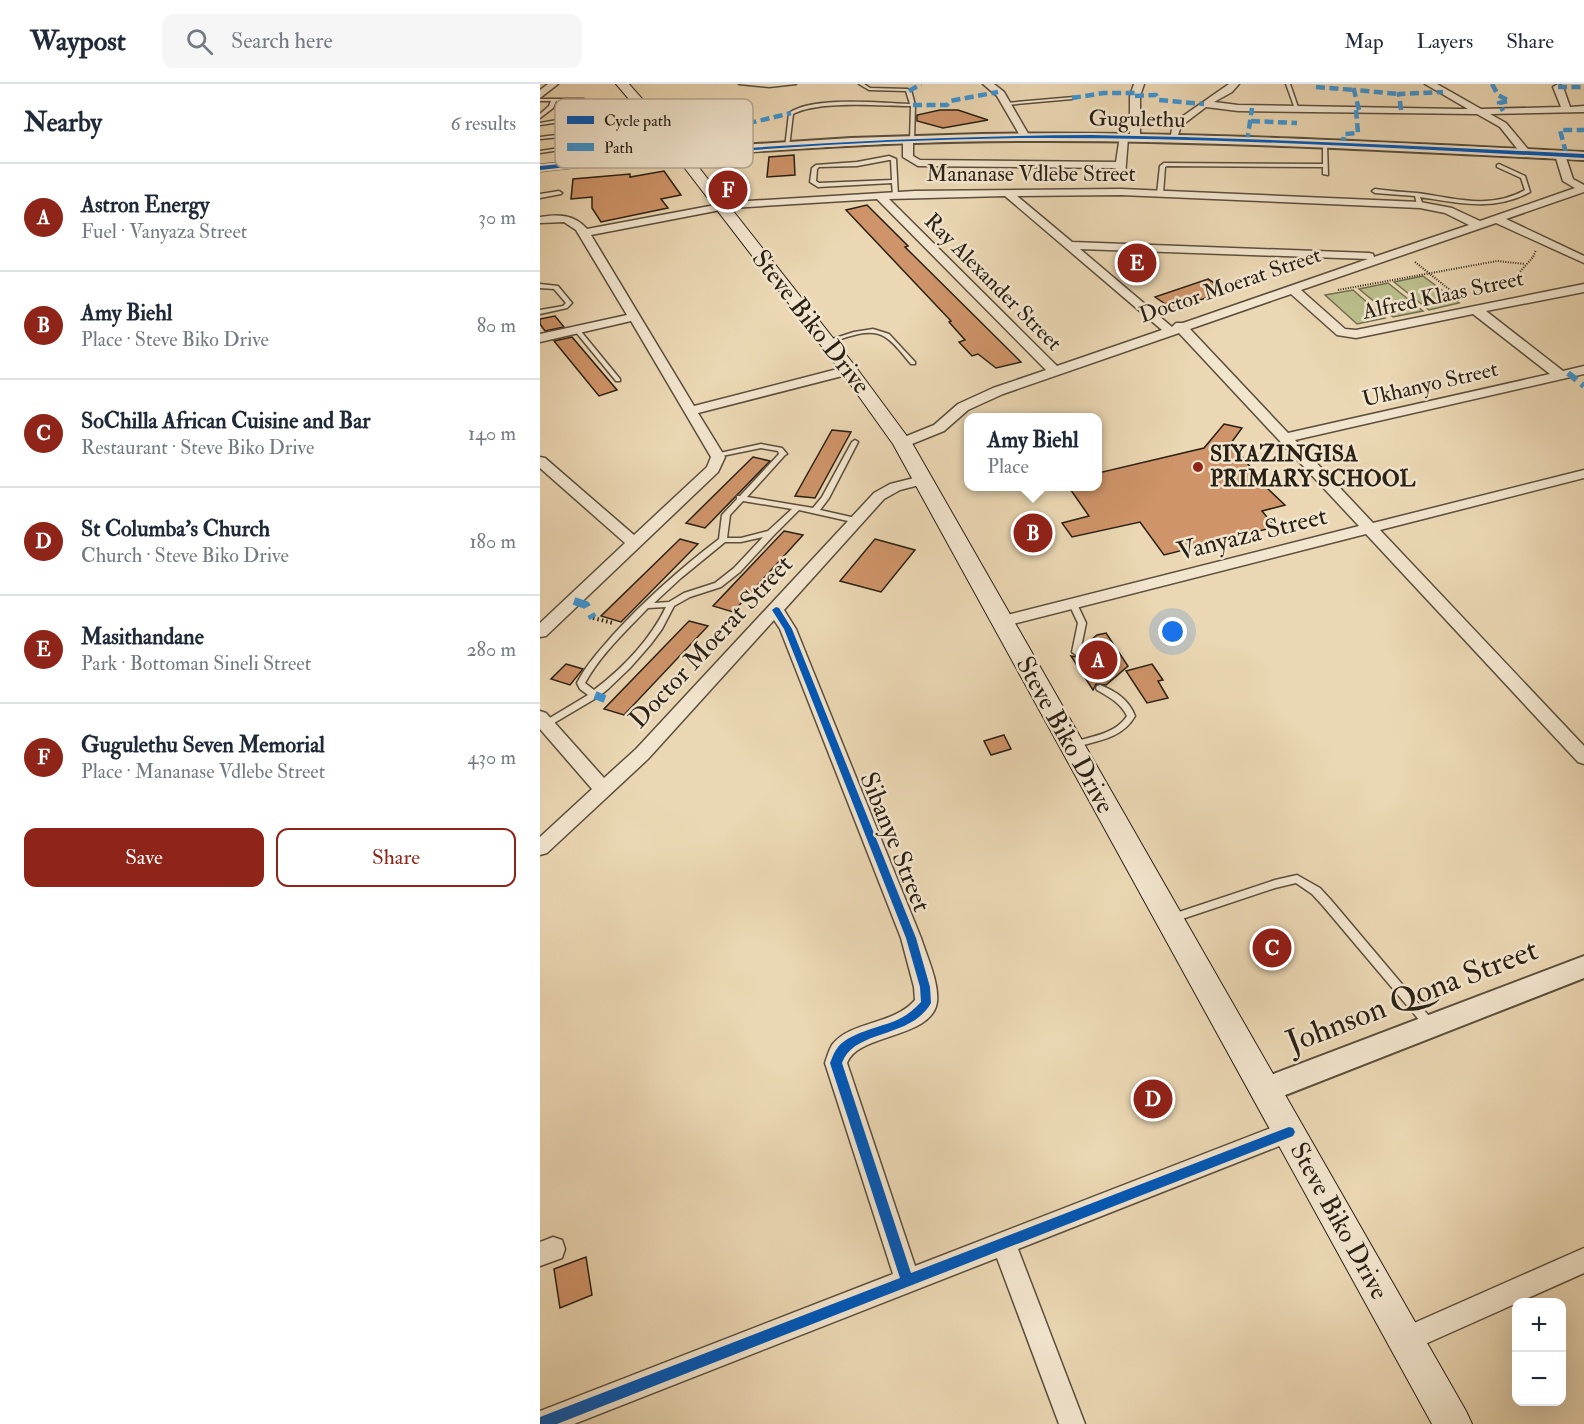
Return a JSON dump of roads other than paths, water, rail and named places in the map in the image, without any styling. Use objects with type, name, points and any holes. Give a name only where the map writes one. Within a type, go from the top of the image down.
[{"type":"main road","name":"Steve Biko Drive","points":[[622,84],[635,99]]},
{"type":"main road","name":"Steve Biko Drive","points":[[694,168],[720,206],[849,370],[902,443],[1265,1090],[1275,1138],[1405,1340],[1453,1424]]},
{"type":"street","points":[[540,94],[553,84]]},
{"type":"street","points":[[988,84],[1001,94],[1025,137]]},
{"type":"street","points":[[1121,192],[1120,165],[1129,138],[1139,84]]},
{"type":"street","points":[[1173,139],[1176,125],[1204,104],[1229,90],[1234,84]]},
{"type":"street","points":[[1430,84],[1507,128],[1527,154]]},
{"type":"street","points":[[1558,87],[1567,110]]},
{"type":"street","points":[[1204,104],[1225,108],[1482,112],[1584,109]]},
{"type":"street","name":"Gugulethu","points":[[753,149],[910,140],[1025,137],[1173,139],[1584,156]]},
{"type":"street","points":[[910,140],[908,157],[918,163],[1120,165]]},
{"type":"street","points":[[1560,155],[1567,179],[1583,189]]},
{"type":"street","points":[[540,168],[555,166]]},
{"type":"street","name":"Doctor Moerat Street","points":[[902,443],[939,429],[963,407],[998,390],[1381,256],[1583,189]]},
{"type":"street","points":[[1006,192],[1068,245],[1174,328],[1285,438],[1584,757]]},
{"type":"street","name":"Mananase Vdlebe Street","points":[[584,233],[720,206],[896,195],[1006,192],[1121,192],[1419,200],[1448,210],[1477,224]]},
{"type":"street","name":"Ray Alexander Street","points":[[880,196],[1054,370]]},
{"type":"street","points":[[540,220],[566,218],[572,220],[584,233],[717,455],[717,463],[713,469],[540,632]]},
{"type":"street","name":"Alfred Klaas Street","points":[[1495,218],[1584,260]]},
{"type":"street","points":[[1068,245],[1381,256]]},
{"type":"street","name":"Alfred Klaas Street","points":[[1291,288],[1341,332],[1356,334],[1584,288]]},
{"type":"street","points":[[1476,310],[1560,375]]},
{"type":"street","points":[[540,338],[634,317]]},
{"type":"street","points":[[691,411],[849,370]]},
{"type":"street","name":"Ukhanyo Street","points":[[1285,438],[1584,370]]},
{"type":"street","points":[[540,461],[635,544]]},
{"type":"street","name":"Vanyaza Street","points":[[1001,622],[1584,474]]},
{"type":"street","name":"Doctor Moerat Street","points":[[540,848],[642,754],[887,491],[922,480]]},
{"type":"street","name":"Sibanye Street","points":[[776,610],[788,629],[911,938],[926,995],[926,1003],[914,1018],[852,1041],[842,1048],[837,1056],[838,1072],[907,1280]]},
{"type":"street","points":[[543,721],[604,790]]},
{"type":"street","name":"Johnson Qona Street","points":[[1265,1090],[1584,967]]},
{"type":"street","points":[[540,1424],[1275,1138]]},
{"type":"street","points":[[1004,1244],[1072,1424]]},
{"type":"street","points":[[1405,1340],[1584,1260]]},
{"type":"lane","points":[[741,84],[769,86],[794,84]]},
{"type":"lane","points":[[861,84],[869,89],[909,91],[913,105],[910,140]]},
{"type":"lane","points":[[1288,84],[1297,109]]},
{"type":"lane","points":[[1006,104],[1072,98]]},
{"type":"lane","points":[[540,100],[554,100],[551,107],[540,117]]},
{"type":"lane","points":[[788,147],[791,113],[796,109],[816,105],[913,105]]},
{"type":"lane","points":[[540,124],[555,122]]},
{"type":"lane","points":[[540,138],[555,136]]},
{"type":"lane","points":[[1325,145],[1326,174]]},
{"type":"lane","points":[[540,152],[555,150]]},
{"type":"lane","points":[[894,181],[818,185],[813,182],[815,168],[818,166],[857,164],[889,158],[893,159],[896,195]]},
{"type":"lane","points":[[1160,194],[1163,166],[1168,163],[1326,166]]},
{"type":"lane","points":[[1375,191],[1419,200],[1489,203],[1528,191],[1523,177],[1499,166]]},
{"type":"lane","points":[[540,196],[559,193]]},
{"type":"lane","points":[[540,286],[556,287],[569,303],[565,307],[540,312]]},
{"type":"lane","points":[[577,330],[618,380]]},
{"type":"lane","points":[[826,342],[869,331],[878,331],[888,336],[913,363]]},
{"type":"lane","points":[[815,511],[825,498],[855,442]]},
{"type":"lane","points":[[717,455],[761,446],[776,447],[782,451],[782,458],[740,498],[726,515],[723,540]]},
{"type":"lane","points":[[740,498],[857,521]]},
{"type":"lane","points":[[646,606],[671,604],[727,579],[796,509]]},
{"type":"lane","points":[[594,695],[583,687],[584,677],[597,659],[646,606],[694,560],[723,540],[741,540],[771,533]]},
{"type":"lane","points":[[543,721],[594,695],[650,641],[671,604]]},
{"type":"lane","points":[[1072,604],[1082,623],[1076,652]]},
{"type":"lane","points":[[1070,745],[1108,734],[1123,728],[1128,723],[1131,716],[1124,703],[1100,688]]},
{"type":"lane","points":[[1168,920],[1275,884],[1298,879],[1316,891],[1327,903],[1431,1025]]},
{"type":"place","name":"Gugulethu Seven Memorial","points":[[728,190]]},
{"type":"place","name":"Masithandane","points":[[1137,263]]},
{"type":"place","name":"SIYAZINGISA PRIMARY SCHOOL","points":[[1198,467]]},
{"type":"place","name":"Amy Biehl","points":[[1033,533]]},
{"type":"place","name":"Astron Energy","points":[[1098,660]]},
{"type":"place","name":"SoChilla African Cuisine and Bar","points":[[1272,948]]},
{"type":"place","name":"St Columba's Church","points":[[1153,1099]]}]
